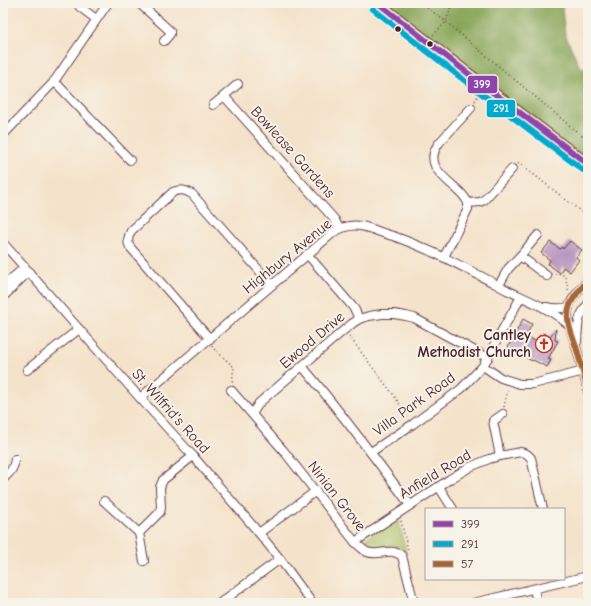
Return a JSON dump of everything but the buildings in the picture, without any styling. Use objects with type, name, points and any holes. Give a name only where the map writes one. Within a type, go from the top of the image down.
[{"type":"main road","points":[[378,3],[588,164]]},
{"type":"street","points":[[77,3],[96,19]]},
{"type":"street","points":[[3,135],[54,81],[108,3]]},
{"type":"street","points":[[139,3],[170,31],[170,34],[164,41]]},
{"type":"street","points":[[54,81],[130,160]]},
{"type":"street","points":[[212,105],[238,84]]},
{"type":"street","name":"Bowlease Gardens","points":[[224,96],[335,220],[339,229]]},
{"type":"street","points":[[444,257],[468,209],[468,203],[464,196],[436,170],[433,156],[434,149],[471,108]]},
{"type":"street","points":[[468,203],[480,202],[484,200],[512,169]]},
{"type":"street","points":[[210,339],[130,247],[128,241],[128,236],[131,231],[173,192],[186,190],[192,194],[272,285]]},
{"type":"street","name":"Highbury Avenue","points":[[140,398],[307,254],[334,232],[348,226],[363,226],[413,243],[444,257],[540,306]]},
{"type":"street","points":[[499,285],[508,269],[538,235]]},
{"type":"street","name":"St. Wilfrid's Road","points":[[3,243],[193,456],[259,533],[312,603]]},
{"type":"street","points":[[307,254],[352,306],[359,319]]},
{"type":"street","points":[[520,256],[550,276]]},
{"type":"street","points":[[3,286],[27,269]]},
{"type":"street","points":[[3,297],[27,269]]},
{"type":"street","points":[[540,306],[561,309],[570,304],[588,280]]},
{"type":"street","name":"Villa Park Road","points":[[371,452],[461,389],[483,366],[521,297]]},
{"type":"street","points":[[570,304],[568,316],[570,326],[586,370],[588,390]]},
{"type":"street","points":[[576,346],[579,319],[588,304]]},
{"type":"street","points":[[540,306],[570,326]]},
{"type":"street","name":"Ewood Drive","points":[[252,414],[259,403],[344,330],[359,319],[369,316],[394,314],[414,318],[488,358]]},
{"type":"street","points":[[27,370],[79,329]]},
{"type":"street","points":[[302,366],[371,452],[410,505]]},
{"type":"street","points":[[483,366],[501,378],[520,384],[533,384],[586,370]]},
{"type":"street","name":"Ninian Grove","points":[[231,390],[284,450],[361,548],[367,552],[376,553],[390,551],[402,556]]},
{"type":"street","points":[[500,456],[493,422],[503,414]]},
{"type":"street","name":"Anfield Road","points":[[355,542],[470,467],[488,459],[521,452],[527,454],[530,458],[543,508]]},
{"type":"street","points":[[139,534],[160,512],[160,487],[163,480],[193,456]]},
{"type":"street","points":[[3,479],[14,466],[15,459]]},
{"type":"street","points":[[439,487],[452,508]]},
{"type":"street","points":[[259,533],[316,491]]},
{"type":"street","points":[[104,501],[139,534],[144,561]]},
{"type":"street","points":[[402,556],[414,603]]},
{"type":"street","points":[[220,603],[280,559]]},
{"type":"street","points":[[565,580],[588,576]]},
{"type":"street","points":[[473,603],[559,581]]},
{"type":"street","points":[[534,588],[538,603]]},
{"type":"path","points":[[421,3],[446,22],[588,141]]},
{"type":"path","points":[[427,41],[446,22],[452,3]]},
{"type":"path","points":[[471,108],[483,85]]},
{"type":"path","points":[[512,169],[519,163],[588,217]]},
{"type":"path","points":[[550,276],[558,273],[565,276],[570,304]]},
{"type":"path","points":[[344,330],[395,397],[413,424]]},
{"type":"path","points":[[210,339],[213,348],[234,367],[231,390]]},
{"type":"path","points":[[503,414],[509,381]]},
{"type":"path","points":[[400,512],[409,555],[402,556]]},
{"type":"green space","points":[[379,3],[564,3],[562,10],[565,34],[579,65],[588,72],[588,163]]},
{"type":"green space","points":[[399,515],[399,522],[406,552],[391,545],[383,548],[368,548],[365,544],[368,537]]},
{"type":"transit line","name":"399","points":[[378,3],[588,164]]},
{"type":"transit line","name":"291","points":[[373,9],[583,170]]},
{"type":"transit line","name":"57","points":[[588,280],[572,300],[568,313],[570,329],[588,392]]},
{"type":"place","name":"Cantley Methodist Church","points":[[544,344]]}]
